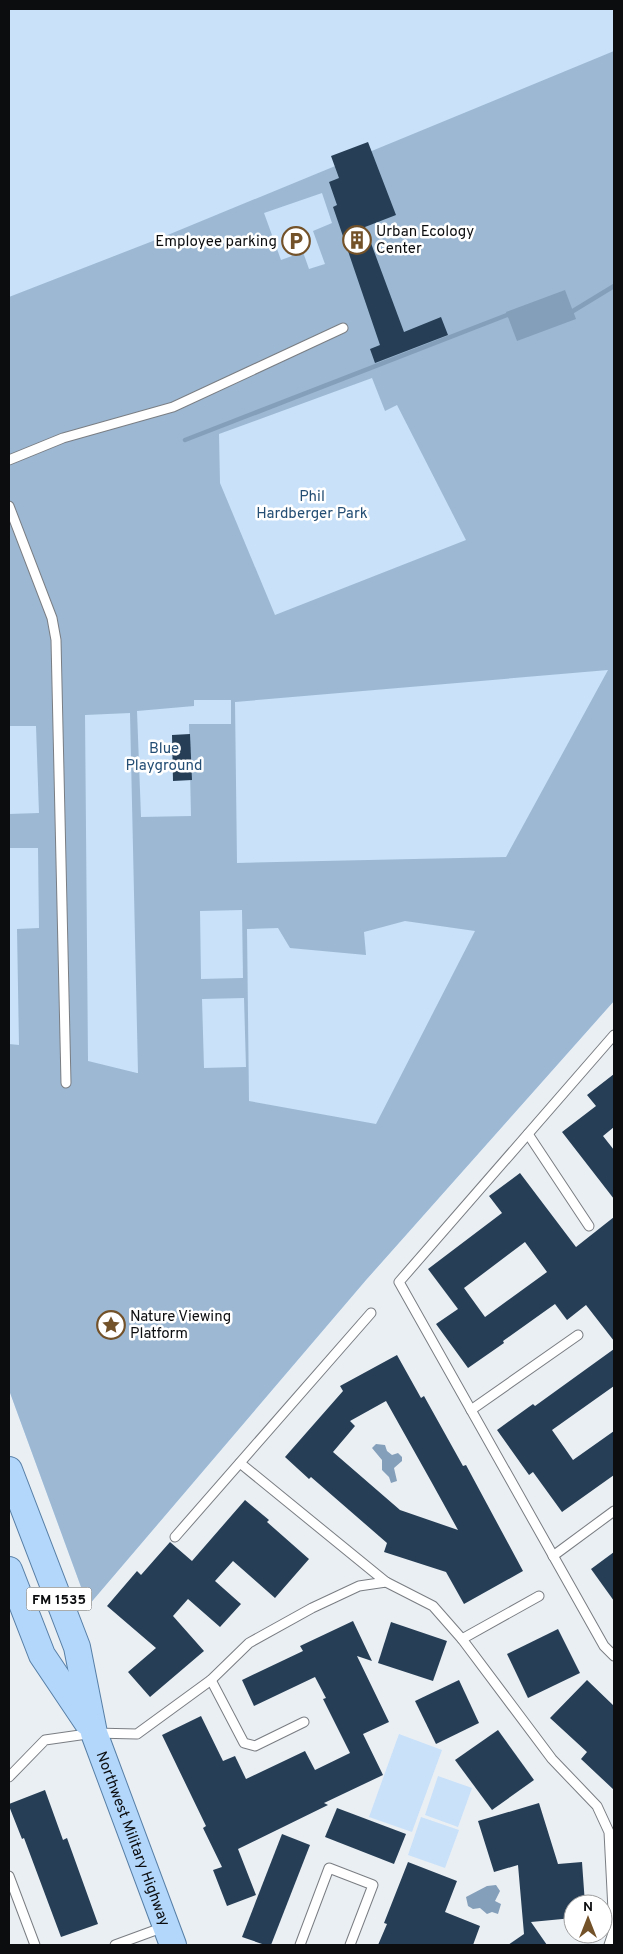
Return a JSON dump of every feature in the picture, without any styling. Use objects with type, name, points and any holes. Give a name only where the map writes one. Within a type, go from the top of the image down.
[{"type":"main road","name":"Northwest Military Highway","points":[[9,1470],[77,1647],[94,1733],[169,1936]]},
{"type":"main road","name":"Northwest Military Highway","points":[[9,1570],[42,1655],[94,1733]]},
{"type":"lane","points":[[9,460],[63,438],[173,407],[343,328]]},
{"type":"lane","points":[[9,506],[52,618],[56,640],[66,1083]]},
{"type":"lane","points":[[614,1035],[399,1282],[604,1646],[614,1656]]},
{"type":"lane","points":[[528,1134],[590,1226]]},
{"type":"lane","points":[[175,1537],[371,1313]]},
{"type":"lane","points":[[471,1410],[578,1335]]},
{"type":"lane","points":[[240,1463],[386,1582],[433,1606],[462,1639],[552,1759],[597,1806],[611,1830],[614,1930],[609,1945]]},
{"type":"lane","points":[[553,1556],[614,1511]]},
{"type":"lane","points":[[9,1777],[45,1740],[94,1733],[137,1734],[211,1680],[249,1643],[312,1608],[358,1586],[386,1582]]},
{"type":"lane","points":[[462,1639],[539,1596]]},
{"type":"lane","points":[[211,1680],[244,1744],[255,1746],[304,1722]]},
{"type":"lane","points":[[300,1945],[329,1868],[373,1884],[350,1945]]},
{"type":"lane","points":[[9,1876],[35,1945]]},
{"type":"lane","points":[[115,1945],[169,1936]]},
{"type":"green space","name":"Phil Hardberger Park","points":[[9,9],[614,9],[614,1001],[366,1280],[88,1606],[9,1390]]},
{"type":"green space","points":[[399,1734],[442,1750],[412,1832],[369,1817]]},
{"type":"green space","points":[[438,1776],[472,1788],[458,1827],[425,1815]]},
{"type":"green space","points":[[421,1817],[459,1830],[445,1868],[408,1855]]},
{"type":"shaded area","name":"Phil Hardberger Park","points":[[614,51],[614,1001],[366,1280],[88,1606],[9,1390],[9,1044],[19,1045],[17,929],[39,928],[38,848],[9,848],[9,814],[39,813],[36,726],[9,726],[9,297],[158,239]],"holes":[[[322,193],[332,223],[313,231],[325,264],[309,269],[303,252],[281,260],[264,213]],[[372,378],[385,411],[397,405],[466,540],[275,615],[220,483],[219,434]],[[608,670],[506,857],[237,863],[235,702]],[[194,700],[231,700],[231,724],[189,724],[191,816],[141,817],[137,711],[194,706]],[[130,713],[138,1073],[88,1061],[85,715]],[[242,910],[243,978],[201,979],[200,911]],[[405,921],[475,931],[376,1124],[249,1101],[247,929],[278,928],[290,948],[366,955],[364,932]],[[244,998],[246,1067],[204,1068],[202,999]]]},
{"type":"shaded area","points":[[565,290],[576,319],[517,341],[506,312]]},
{"type":"shaded area","points":[[376,1444],[385,1445],[387,1451],[392,1455],[398,1453],[402,1457],[402,1461],[394,1468],[397,1481],[391,1483],[389,1477],[382,1470],[382,1460],[372,1448]]},
{"type":"shaded area","points":[[496,1885],[500,1891],[495,1901],[501,1904],[498,1914],[492,1912],[487,1914],[480,1908],[473,1909],[468,1906],[466,1897],[487,1886]]},
{"type":"building","name":"Urban Ecology Center","points":[[368,142],[396,215],[365,227],[404,332],[441,317],[448,335],[375,363],[370,349],[380,345],[333,207],[337,205],[329,182],[339,178],[331,156]]},
{"type":"building","points":[[190,734],[192,780],[173,781],[172,735]]},
{"type":"building","points":[[614,1074],[614,1127],[603,1136],[614,1150],[614,1199],[562,1132],[596,1106],[587,1095]]},
{"type":"building","points":[[520,1173],[576,1247],[614,1217],[614,1341],[586,1305],[567,1320],[555,1304],[468,1368],[436,1324],[458,1309],[428,1269],[502,1213],[489,1196]],"holes":[[[525,1242],[547,1272],[485,1317],[464,1288]]]},
{"type":"building","points":[[614,1349],[614,1386],[552,1430],[573,1460],[614,1431],[614,1475],[562,1512],[533,1472],[529,1475],[497,1430],[533,1404],[535,1406]]},
{"type":"building","points":[[397,1355],[421,1398],[424,1396],[463,1466],[466,1465],[523,1571],[464,1604],[446,1572],[384,1552],[387,1543],[285,1457],[343,1391],[340,1386]],"holes":[[[386,1401],[458,1530],[400,1510],[333,1452],[355,1426],[350,1421]]]},
{"type":"building","points":[[245,1500],[269,1520],[267,1522],[309,1559],[275,1598],[233,1561],[215,1581],[241,1604],[220,1627],[188,1599],[173,1616],[204,1651],[150,1697],[128,1672],[156,1648],[107,1606],[137,1571],[141,1575],[170,1542],[192,1561]]},
{"type":"building","points":[[614,1552],[614,1601],[591,1569]]},
{"type":"building","points":[[353,1621],[372,1661],[357,1656],[389,1722],[363,1734],[383,1775],[324,1803],[328,1805],[238,1849],[256,1895],[227,1906],[213,1870],[222,1867],[203,1828],[206,1826],[162,1735],[201,1716],[223,1761],[235,1756],[246,1779],[305,1751],[315,1770],[350,1753],[323,1699],[326,1698],[315,1677],[254,1706],[242,1680],[303,1651],[300,1646]]},
{"type":"building","points":[[391,1622],[447,1641],[433,1681],[378,1663]]},
{"type":"building","points":[[558,1629],[580,1673],[528,1698],[507,1654]]},
{"type":"building","points":[[459,1680],[479,1723],[436,1744],[415,1701]]},
{"type":"building","points":[[587,1680],[614,1706],[614,1790],[581,1759],[587,1752],[550,1718]]},
{"type":"building","points":[[498,1730],[534,1780],[492,1810],[455,1760]]},
{"type":"building","points":[[45,1790],[63,1840],[67,1838],[98,1924],[61,1937],[24,1838],[22,1839],[9,1806],[9,1804]]},
{"type":"building","points":[[539,1803],[558,1864],[582,1862],[584,1894],[563,1894],[563,1919],[531,1922],[547,1945],[508,1945],[524,1934],[518,1865],[494,1872],[478,1821]]},
{"type":"building","points":[[337,1808],[406,1834],[394,1864],[325,1837]]},
{"type":"building","points":[[282,1834],[310,1845],[271,1945],[265,1945],[242,1937]]},
{"type":"building","points":[[408,1862],[457,1881],[445,1912],[480,1926],[473,1945],[378,1945],[387,1924],[384,1923]]},
{"type":"waterway","points":[[568,312],[573,311],[614,286]]},
{"type":"waterway","points":[[185,440],[507,315],[513,315]]},
{"type":"place","name":"Urban Ecology Center","points":[[357,240]]},
{"type":"place","name":"Employee parking","points":[[296,241]]},
{"type":"place","name":"Nature Viewing Platform","points":[[111,1325]]},
{"type":"park label","name":"Blue Playground","points":[[164,756]]}]
